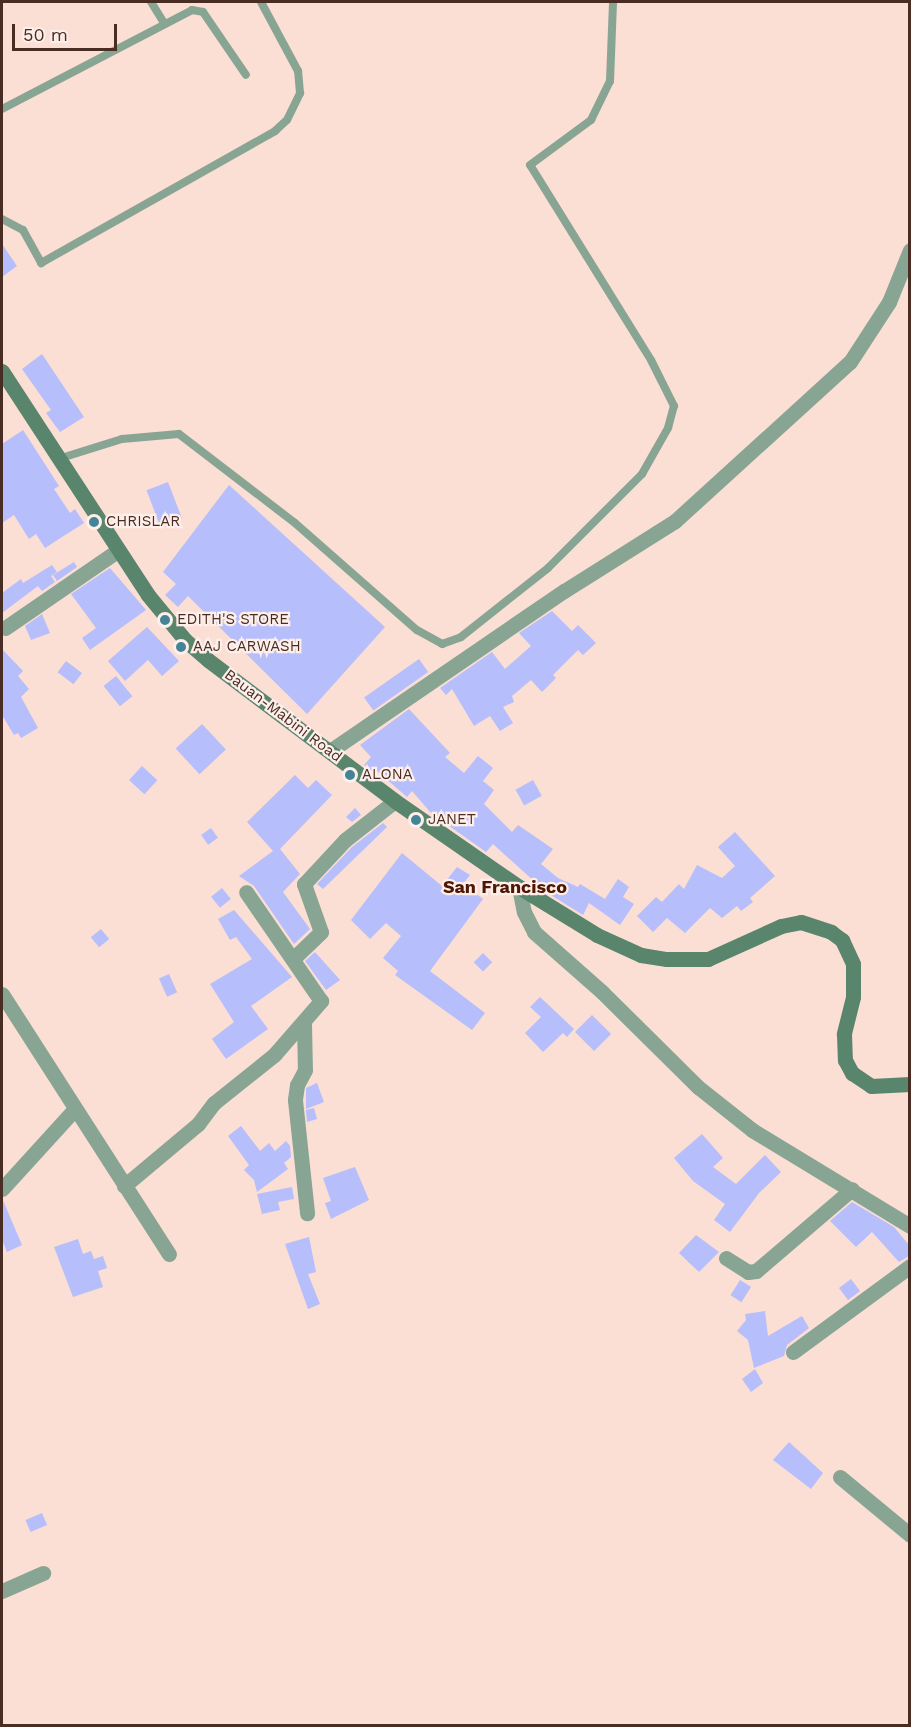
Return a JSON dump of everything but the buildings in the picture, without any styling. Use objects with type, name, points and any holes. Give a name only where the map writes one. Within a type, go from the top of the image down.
[{"type":"main road","name":"Bauan-Mabini Road","points":[[2,371],[117,551],[184,640],[395,801],[519,887],[597,935],[641,955],[667,959],[708,959],[781,926],[814,924],[842,940],[853,964],[853,997],[843,1046],[852,1073],[871,1086],[909,1084]]},
{"type":"street","points":[[330,751],[564,591],[675,521],[850,362],[889,302],[909,250]]},
{"type":"street","points":[[5,628],[117,551]]},
{"type":"street","points":[[295,957],[321,932],[304,884],[345,840],[395,801]]},
{"type":"street","points":[[519,887],[524,912],[534,932],[698,1087],[753,1130],[909,1226]]},
{"type":"street","points":[[124,1186],[198,1124],[214,1103],[274,1055],[304,1024],[321,1000],[295,957],[246,892]]},
{"type":"street","points":[[2,994],[74,1110],[169,1254]]},
{"type":"street","points":[[304,1024],[305,1070],[297,1084],[295,1100],[307,1213]]},
{"type":"street","points":[[2,1189],[74,1110]]},
{"type":"street","points":[[726,1258],[748,1272],[756,1271],[852,1189]]},
{"type":"street","points":[[793,1352],[909,1266]]},
{"type":"street","points":[[840,1478],[909,1535]]},
{"type":"street","points":[[2,1591],[43,1573]]},
{"type":"lane","points":[[151,2],[165,24]]},
{"type":"lane","points":[[2,219],[23,230],[41,262],[275,131],[287,120],[300,93],[298,71],[261,2]]},
{"type":"lane","points":[[58,459],[122,439],[179,434],[238,476],[417,630],[442,644],[461,637],[548,568],[642,474],[668,428],[674,406],[651,360],[530,165],[591,120],[610,81],[613,2]]},
{"type":"lane","points":[[2,110],[192,10],[203,12],[246,75]]},
{"type":"place","name":"CHRISLAR","points":[[94,522]]},
{"type":"place","name":"EDITH'S STORE","points":[[165,620]]},
{"type":"place","name":"AAJ CARWASH","points":[[181,647]]},
{"type":"place","name":"ALONA","points":[[350,775]]},
{"type":"place","name":"JANET","points":[[416,820]]},
{"type":"district","name":"San Francisco","points":[[505,887]]}]
